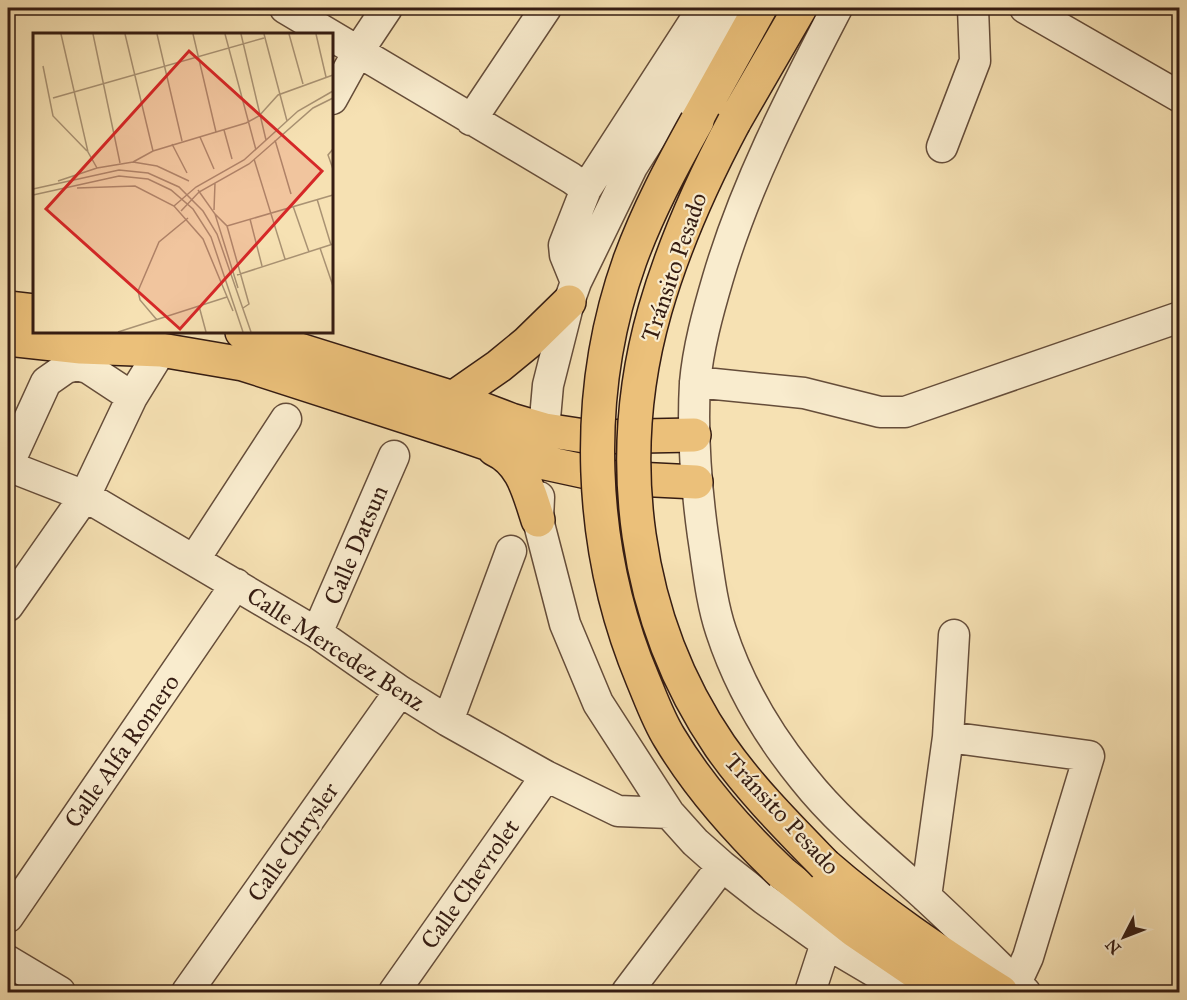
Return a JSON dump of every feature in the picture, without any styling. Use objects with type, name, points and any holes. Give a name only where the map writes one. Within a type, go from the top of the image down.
[{"type":"main road","name":"Tránsito Pesado","points":[[760,8],[654,201],[630,261],[616,310],[608,344],[601,404],[598,481],[600,509],[615,599],[628,643],[660,720],[702,787],[754,847],[782,873],[854,930],[945,993]]},
{"type":"main road","name":"Tránsito Pesado","points":[[800,8],[710,167],[669,267],[652,320],[645,349],[635,425],[633,486],[641,557],[661,629],[687,691],[720,746],[781,820],[825,865],[920,940],[1014,989]]},
{"type":"main road","points":[[453,398],[513,354],[572,292]]},
{"type":"main road","points":[[8,308],[33,311]]},
{"type":"main road","points":[[245,333],[453,398],[545,430],[591,438],[694,435]]},
{"type":"main road","points":[[8,339],[79,356],[160,350],[243,364],[541,462],[615,478],[696,482]]},
{"type":"main road","points":[[460,434],[501,452],[523,474],[538,520]]},
{"type":"street","points":[[285,8],[329,33]]},
{"type":"street","points":[[333,97],[359,50],[387,8]]},
{"type":"street","points":[[471,120],[546,8]]},
{"type":"street","points":[[572,292],[564,245],[586,189],[703,8]]},
{"type":"street","points":[[733,8],[632,167],[572,292],[548,386],[538,520],[566,624],[598,704],[669,813],[695,842],[764,899],[826,943],[909,993]]},
{"type":"street","points":[[837,8],[753,179],[729,240],[706,319],[695,382],[694,435],[696,482],[710,585],[721,630],[744,689],[761,720],[791,762],[823,801],[926,897],[1014,989],[1028,957],[1089,756],[948,737]]},
{"type":"street","points":[[942,147],[975,61],[973,8]]},
{"type":"street","points":[[1025,8],[1178,94]]},
{"type":"street","points":[[333,35],[586,189]]},
{"type":"street","points":[[695,382],[804,393],[880,412],[905,412],[1179,317]]},
{"type":"street","points":[[8,606],[85,496],[132,398],[160,350]]},
{"type":"street","points":[[8,465],[46,382],[79,356],[88,368],[132,398]]},
{"type":"street","points":[[194,560],[286,419]]},
{"type":"street","name":"Calle Datsun","points":[[317,633],[394,456]]},
{"type":"street","name":"Calle Mercedez Benz","points":[[8,465],[85,496],[317,633],[448,722],[546,776],[618,811],[669,813]]},
{"type":"street","points":[[448,722],[511,552]]},
{"type":"street","name":"Calle Alfa Romero","points":[[8,917],[236,585]]},
{"type":"street","points":[[926,897],[948,737],[954,635]]},
{"type":"street","name":"Calle Chrysler","points":[[187,993],[400,691]]},
{"type":"street","name":"Calle Chevrolet","points":[[394,993],[546,776]]},
{"type":"street","points":[[627,993],[722,866]]},
{"type":"street","points":[[810,993],[826,943]]},
{"type":"street","points":[[8,961],[60,993]]}]
